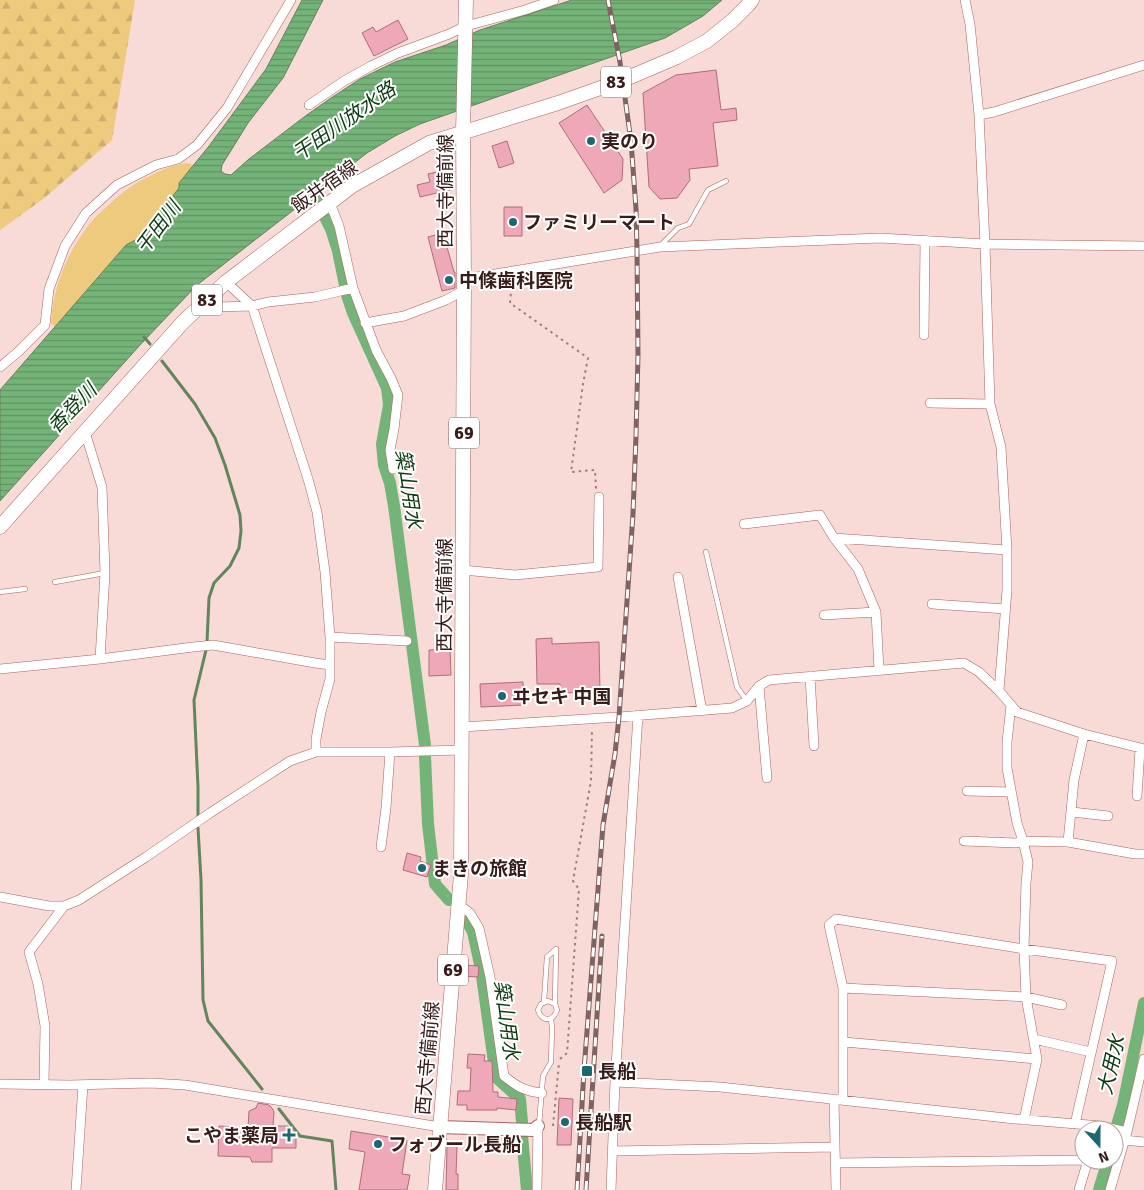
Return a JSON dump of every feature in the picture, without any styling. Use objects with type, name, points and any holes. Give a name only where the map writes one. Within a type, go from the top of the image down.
[{"type":"main road","name":"西大寺備前線","points":[[435,1190],[461,874],[463,132],[466,0]]},
{"type":"main road","name":"飯井宿線","points":[[0,526],[183,322],[226,282],[352,186],[429,144],[558,103],[622,80],[677,57],[707,41],[732,21],[752,0]]},
{"type":"street","points":[[0,367],[45,325],[49,290],[65,246],[86,213],[117,185],[156,165],[178,159],[197,145],[227,108],[291,0]]},
{"type":"street","points":[[309,105],[344,81],[398,53],[449,34],[554,0]]},
{"type":"street","points":[[964,0],[970,24],[978,115],[985,244],[990,404],[1002,447],[1007,590],[999,692]]},
{"type":"street","points":[[978,115],[1144,65]]},
{"type":"street","points":[[330,203],[339,226],[348,289],[398,395],[390,450],[393,469]]},
{"type":"street","points":[[365,322],[404,316],[446,300],[464,285],[512,271],[660,247],[880,238],[985,244],[1144,246]]},
{"type":"street","points":[[924,335],[925,240]]},
{"type":"street","points":[[226,282],[252,306],[317,512],[325,572],[330,637],[330,679],[321,712],[316,739],[316,752]]},
{"type":"street","points":[[204,303],[217,306],[252,306],[268,302],[315,297],[348,289]]},
{"type":"street","points":[[930,403],[990,404]]},
{"type":"street","points":[[85,432],[102,487],[105,573],[100,659]]},
{"type":"street","points":[[463,570],[515,575],[598,567],[599,497]]},
{"type":"street","points":[[744,524],[820,515],[834,538],[858,569],[876,612],[879,670]]},
{"type":"street","points":[[834,538],[1007,550]]},
{"type":"street","points":[[678,577],[702,711]]},
{"type":"street","points":[[932,604],[1006,609]]},
{"type":"street","points":[[824,615],[876,612]]},
{"type":"street","points":[[330,637],[406,641]]},
{"type":"street","points":[[0,669],[213,646],[330,664]]},
{"type":"street","points":[[462,727],[732,708],[747,701],[759,686],[769,680],[964,663],[979,672],[1017,712],[1084,734],[1142,749],[1137,796]]},
{"type":"street","points":[[810,676],[814,746]]},
{"type":"street","points":[[759,686],[767,778]]},
{"type":"street","points":[[1011,704],[1007,742],[1007,768],[1017,823],[1028,862],[1024,949],[1026,997],[1038,1059],[1024,1120]]},
{"type":"street","points":[[611,1190],[615,1082],[638,715]]},
{"type":"street","points":[[1068,842],[1074,780],[1084,734]]},
{"type":"street","points":[[0,897],[49,906],[64,906],[79,900],[290,761],[316,752],[462,750]]},
{"type":"street","points":[[381,847],[390,752]]},
{"type":"street","points":[[967,791],[1011,792]]},
{"type":"street","points":[[1072,812],[1108,816]]},
{"type":"street","points":[[964,841],[1068,842],[1144,854]]},
{"type":"street","points":[[458,904],[470,912],[479,928],[490,976],[504,1076],[527,1091],[542,1093]]},
{"type":"street","points":[[44,1085],[45,1026],[38,984],[28,952],[64,906]]},
{"type":"street","points":[[836,1190],[835,1148],[844,1042],[843,988],[829,925],[836,919],[1112,961],[1075,1120]]},
{"type":"street","points":[[843,988],[1026,997],[1062,1006]]},
{"type":"street","points":[[1034,1039],[1091,1052]]},
{"type":"street","points":[[844,1042],[1038,1059]]},
{"type":"street","points":[[1110,1190],[1126,1136],[1144,1059]]},
{"type":"street","points":[[615,1082],[720,1087],[1074,1124]]},
{"type":"street","points":[[0,1084],[83,1085],[151,1083],[185,1085],[440,1127],[534,1130],[538,1126]]},
{"type":"street","points":[[76,1190],[83,1085]]},
{"type":"street","points":[[537,1190],[538,1126]]},
{"type":"street","points":[[1126,1136],[1144,1142]]},
{"type":"street","points":[[612,1151],[835,1148]]},
{"type":"street","points":[[835,1163],[1074,1160]]},
{"type":"street","points":[[1079,1190],[1085,1170]]},
{"type":"lane","points":[[660,247],[678,228],[689,224],[708,190],[726,180]]},
{"type":"lane","points":[[706,552],[736,687],[747,701]]},
{"type":"lane","points":[[55,582],[105,573]]},
{"type":"lane","points":[[0,592],[26,588]]},
{"type":"lane","points":[[556,949],[554,1004],[557,1010],[554,1017],[550,1019],[544,1018],[539,1014],[539,1007],[544,1001],[547,957],[556,949]]},
{"type":"lane","points":[[544,1001],[554,1004]]},
{"type":"lane","points":[[538,1126],[543,1076],[551,1062],[552,1028],[550,1019]]},
{"type":"path","points":[[512,271],[510,303],[588,358],[571,472],[595,470],[596,492],[599,497]]},
{"type":"path","points":[[553,1126],[560,1058],[567,1053],[579,889],[573,881],[591,781],[592,719]]},
{"type":"green space","points":[[0,0],[135,0],[112,140],[43,199],[0,230]]},
{"type":"green space","points":[[186,163],[194,165],[179,183],[180,188],[139,238],[126,245],[55,327],[51,323],[52,309],[59,282],[69,256],[83,232],[118,196],[133,185],[163,170]]},
{"type":"water","points":[[302,0],[323,0],[283,78],[248,123],[222,165],[221,171],[225,174],[231,175],[304,117],[360,79],[395,62],[446,45],[480,30],[572,0],[722,0],[703,16],[665,38],[420,124],[367,153],[197,285],[140,345],[0,501],[0,390],[126,245],[139,238],[179,188],[179,183],[266,69]]},
{"type":"building","points":[[398,20],[408,39],[374,56],[362,33],[373,27],[376,32]]},
{"type":"building","points":[[716,70],[721,110],[736,108],[737,120],[713,123],[718,166],[689,169],[690,180],[677,198],[660,199],[649,187],[643,93],[676,75]]},
{"type":"building","name":"実のり","points":[[587,105],[623,159],[622,180],[604,193],[559,123]]},
{"type":"building","points":[[507,141],[514,163],[499,168],[492,146]]},
{"type":"building","points":[[449,169],[454,189],[420,197],[417,185],[430,182],[428,174]]},
{"type":"building","name":"ファミリーマート","points":[[504,207],[522,207],[522,236],[504,236]]},
{"type":"building","points":[[450,231],[454,246],[447,247],[455,272],[455,288],[442,291],[428,237]]},
{"type":"building","points":[[552,638],[552,644],[599,642],[600,692],[560,693],[560,684],[537,684],[536,639]]},
{"type":"building","points":[[450,649],[451,675],[429,676],[429,650]]},
{"type":"building","points":[[523,682],[524,705],[481,707],[480,684]]},
{"type":"building","points":[[407,853],[421,857],[420,861],[431,865],[427,877],[403,870]]},
{"type":"building","points":[[463,965],[479,966],[478,977],[462,976]]},
{"type":"building","points":[[468,1054],[485,1055],[484,1061],[492,1061],[493,1092],[498,1092],[498,1097],[517,1099],[516,1110],[497,1108],[497,1110],[467,1110],[467,1105],[457,1105],[458,1091],[470,1091],[471,1068],[467,1068]]},
{"type":"building","name":"長船駅","points":[[559,1098],[573,1099],[571,1145],[557,1145]]},
{"type":"building","points":[[258,1103],[269,1105],[272,1108],[274,1112],[273,1126],[288,1126],[296,1134],[296,1148],[272,1148],[272,1162],[252,1162],[250,1157],[218,1156],[219,1126],[248,1128],[249,1111],[256,1108]]},
{"type":"building","points":[[351,1131],[407,1140],[402,1174],[410,1175],[407,1190],[359,1190],[365,1152],[349,1149]]},
{"type":"building","points":[[447,1145],[457,1145],[456,1174],[458,1174],[458,1190],[446,1190]]},
{"type":"waterway","name":"築山用水","points":[[313,192],[317,200]]},
{"type":"waterway","name":"築山用水","points":[[326,219],[338,251],[347,295],[353,313],[387,388],[389,405],[382,444],[384,465],[390,483],[394,506],[425,745]]},
{"type":"waterway","points":[[144,337],[150,344]]},
{"type":"waterway","points":[[162,361],[195,404],[215,438],[240,515],[239,548],[230,566],[214,583],[209,598],[207,642]]},
{"type":"waterway","points":[[198,816],[194,700],[206,650]]},
{"type":"waterway","name":"築山用水","points":[[425,756],[428,824],[435,884],[449,900]]},
{"type":"waterway","points":[[198,828],[203,1000],[208,1021],[262,1089]]},
{"type":"waterway","name":"築山用水","points":[[464,916],[473,932],[481,969],[496,1077],[520,1099],[522,1122]]},
{"type":"waterway","name":"大用水","points":[[1118,1120],[1144,1003]]},
{"type":"waterway","points":[[279,1109],[300,1136],[332,1141],[336,1190]]},
{"type":"waterway","name":"築山用水","points":[[522,1136],[527,1190]]},
{"type":"waterway","name":"大用水","points":[[1099,1190],[1105,1170]]},
{"type":"railway","points":[[577,1190],[584,1070],[603,825],[619,717],[633,514],[636,436],[638,355],[636,209],[631,141],[620,62],[608,0]]},
{"type":"railway","points":[[586,1190],[602,936]]},
{"type":"place","name":"実のり","points":[[591,141]]},
{"type":"place","name":"ファミリーマート","points":[[513,222]]},
{"type":"place","name":"中條歯科医院","points":[[449,280]]},
{"type":"place","name":"ヰセキ 中国","points":[[502,696]]},
{"type":"place","name":"まきの旅館","points":[[422,868]]},
{"type":"place","name":"長船","points":[[587,1071]]},
{"type":"place","name":"長船駅","points":[[565,1122]]},
{"type":"place","name":"こやま薬局","points":[[289,1135]]},
{"type":"place","name":"フォブール長船","points":[[378,1144]]},
{"type":"water label","name":"干田川放水路","points":[[344,121]]},
{"type":"water label","name":"干田川","points":[[158,227]]},
{"type":"water label","name":"香登川","points":[[72,408]]}]
